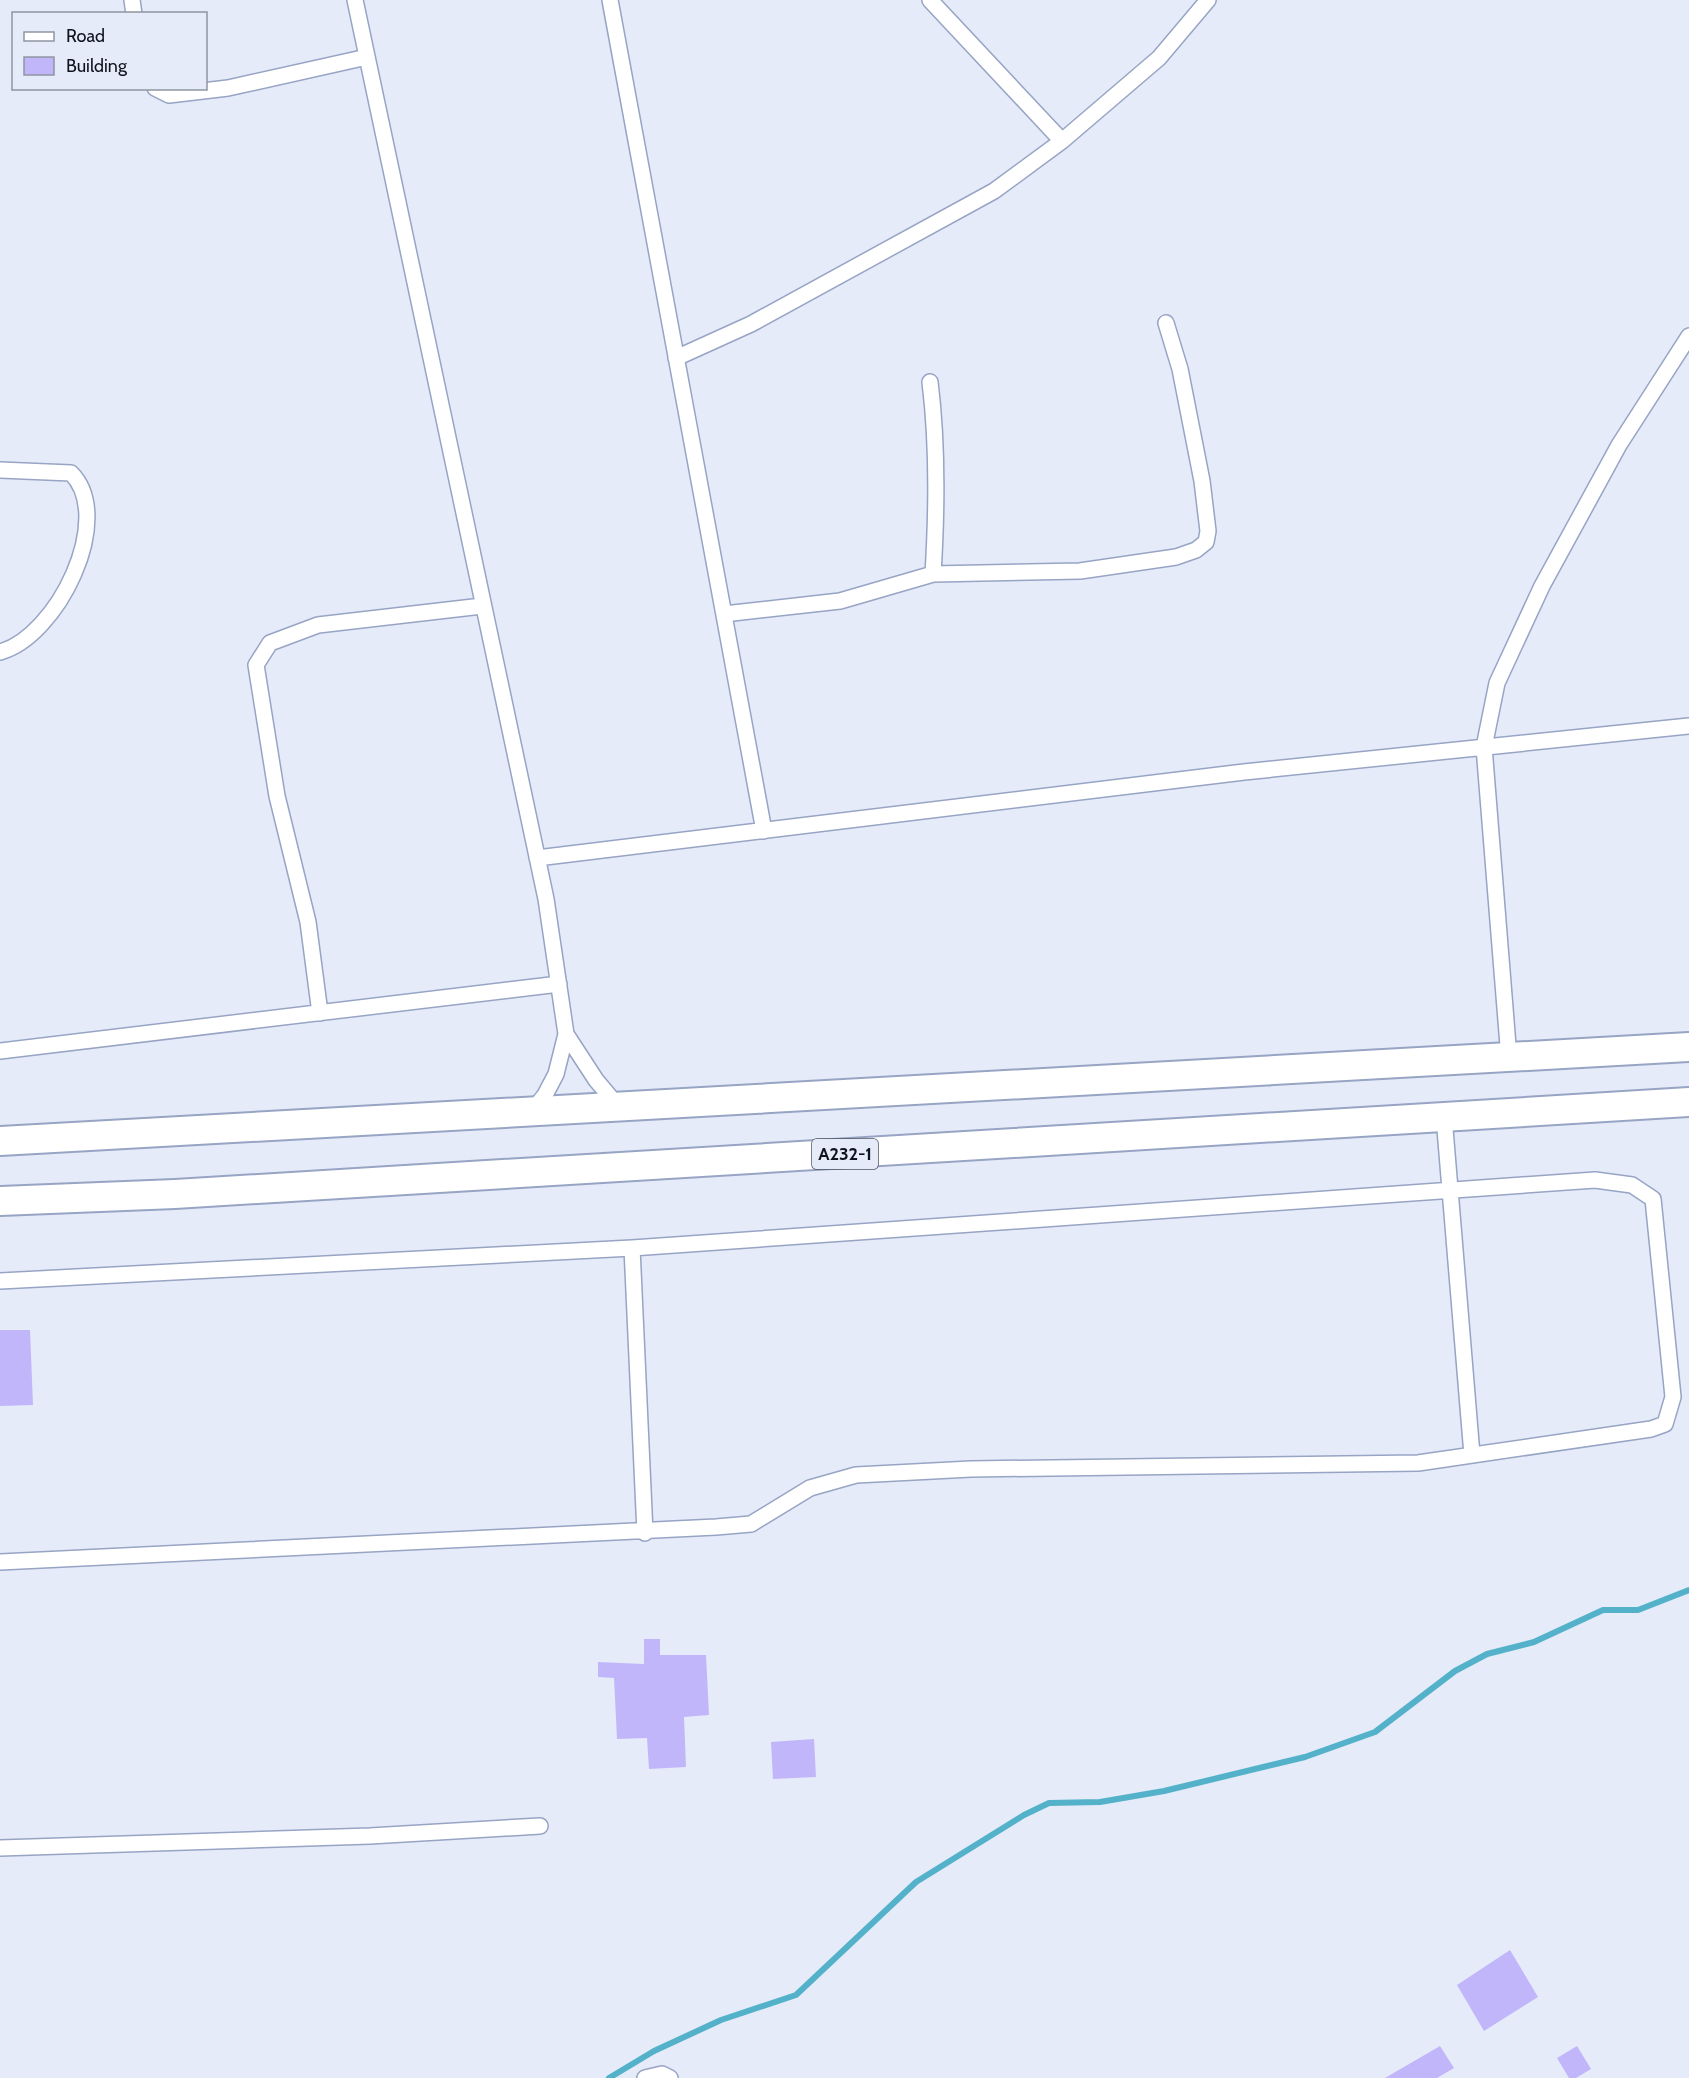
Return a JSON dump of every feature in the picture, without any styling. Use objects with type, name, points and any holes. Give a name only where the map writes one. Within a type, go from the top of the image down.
[{"type":"highway","points":[[0,1141],[1689,1047]]},
{"type":"highway","name":"A232-1","points":[[0,1201],[187,1193],[1689,1102]]},
{"type":"street","points":[[355,0],[537,858],[559,984],[566,1034],[556,1074],[545,1095],[532,1110]]},
{"type":"street","points":[[610,0],[764,831]]},
{"type":"street","points":[[930,0],[1062,141]]},
{"type":"street","points":[[676,358],[751,324],[994,191],[1062,141],[1159,58],[1208,0]]},
{"type":"street","points":[[160,90],[169,94],[228,88],[367,57]]},
{"type":"street","points":[[724,614],[840,600],[933,574],[1080,571],[1176,557],[1196,550],[1206,542],[1208,531],[1202,481],[1180,369],[1166,323]]},
{"type":"street","points":[[1509,1058],[1484,747],[1497,683],[1542,586],[1619,445],[1689,336]]},
{"type":"street","points":[[930,382],[936,429],[938,503],[933,574]]},
{"type":"street","points":[[0,470],[71,473],[86,493],[87,513],[79,560],[65,594],[34,634],[15,648],[0,652]]},
{"type":"street","points":[[320,1013],[308,922],[277,796],[256,665],[270,643],[318,625],[482,606]]},
{"type":"street","points":[[537,858],[1232,774],[1689,726]]},
{"type":"street","points":[[0,1051],[559,984]]},
{"type":"street","points":[[566,1034],[596,1080],[617,1105]]},
{"type":"street","points":[[1444,1117],[1472,1455]]},
{"type":"street","points":[[0,1281],[632,1248],[1595,1180],[1632,1185],[1653,1199],[1672,1397],[1665,1424],[1651,1430],[1418,1463],[971,1469],[856,1475],[810,1488],[751,1524],[645,1533],[0,1562]]},
{"type":"street","points":[[632,1248],[645,1533]]},
{"type":"street","points":[[0,1848],[370,1836],[540,1826]]},
{"type":"street","points":[[645,2078],[662,2074],[670,2078]]},
{"type":"building","points":[[0,1330],[30,1330],[33,1405],[0,1406]]},
{"type":"building","points":[[644,1639],[660,1639],[660,1655],[706,1655],[709,1715],[684,1717],[686,1767],[649,1769],[647,1738],[617,1739],[614,1678],[598,1677],[598,1662],[644,1664]]},
{"type":"building","points":[[814,1739],[816,1777],[773,1779],[771,1742]]},
{"type":"building","points":[[1510,1950],[1538,1997],[1484,2031],[1457,1985]]},
{"type":"building","points":[[1440,2046],[1454,2068],[1437,2078],[1385,2078]]},
{"type":"building","points":[[1577,2046],[1591,2069],[1576,2078],[1569,2078],[1557,2058]]},
{"type":"waterway","points":[[609,2078],[654,2051],[721,2020],[796,1995],[916,1882],[1024,1815],[1049,1803],[1100,1802],[1164,1791],[1305,1757],[1375,1732],[1455,1671],[1487,1654],[1534,1642],[1603,1610],[1638,1610],[1689,1590]]}]
